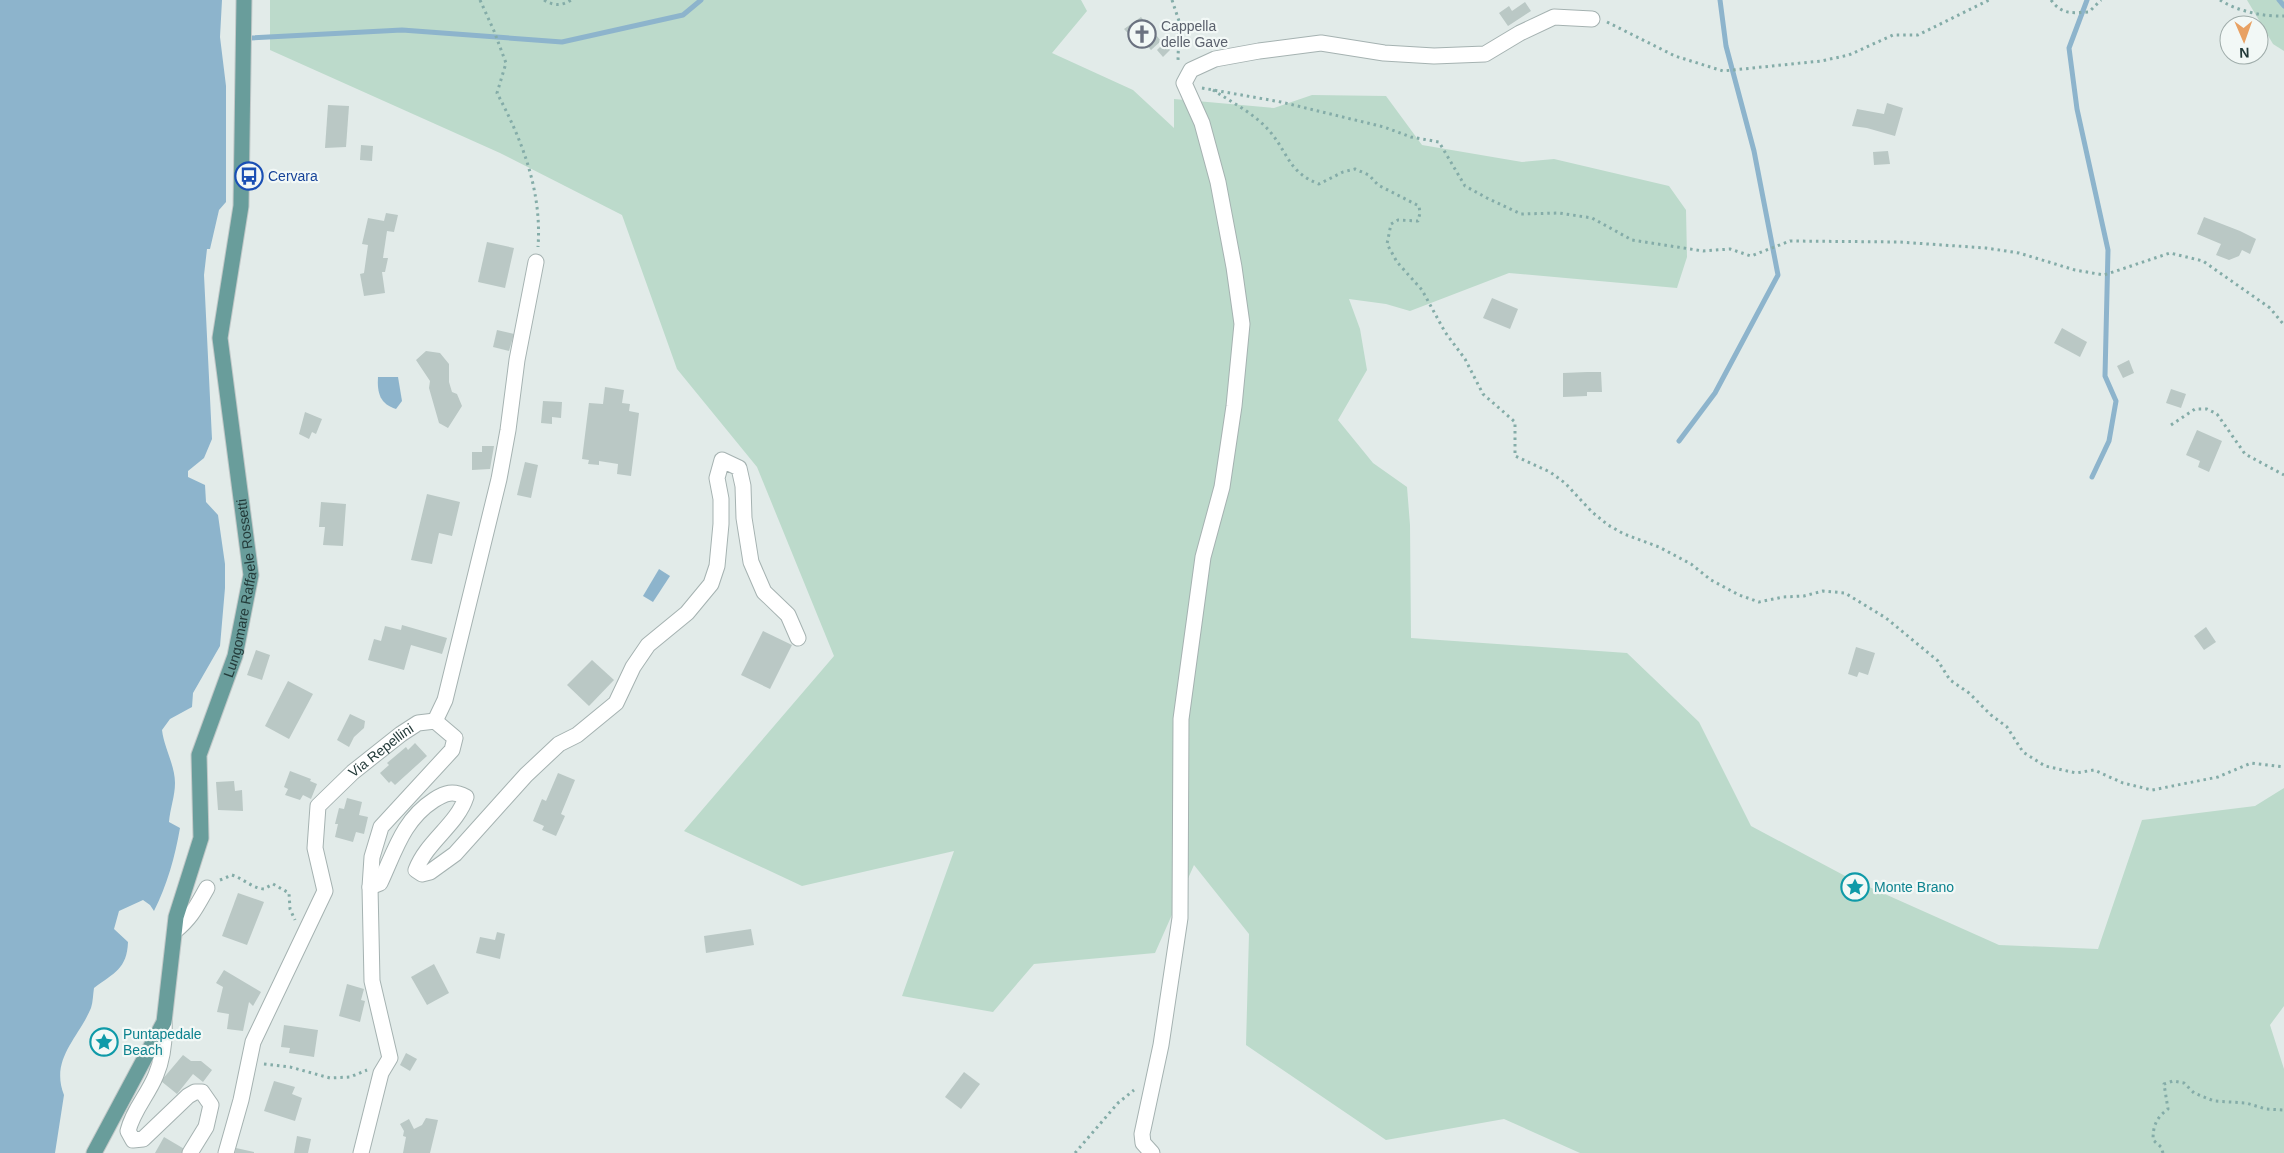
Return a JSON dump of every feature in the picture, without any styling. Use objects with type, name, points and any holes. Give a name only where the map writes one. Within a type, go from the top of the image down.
[{"type":"main road","name":"Lungomare Raffaele Rossetti","points":[[94,1153],[164,1022],[176,917],[202,838],[199,755],[235,656],[251,575],[220,338],[241,206],[244,0]]},
{"type":"street","points":[[1152,1153],[1144,1142],[1142,1134],[1171,986],[1180,918],[1181,719],[1203,557],[1222,487],[1234,406],[1242,324],[1234,267],[1218,182],[1202,123],[1184,83],[1192,70],[1215,59],[1259,50],[1321,43],[1384,53],[1434,56],[1485,54],[1520,33],[1554,17],[1592,19]]},
{"type":"street","points":[[361,1153],[381,1073],[390,1058],[372,981],[370,887],[372,857],[380,827],[452,750],[455,738],[434,720],[445,700],[490,523],[508,430],[516,360],[536,262]]},
{"type":"street","points":[[370,887],[380,883],[392,853],[412,817],[419,810],[446,792],[458,793],[466,797],[462,808],[438,834],[420,860],[416,870],[422,874],[430,872],[455,854],[526,774],[558,744],[576,735],[616,703],[633,667],[648,645],[686,613],[711,584],[717,566],[721,524],[721,499],[717,478],[722,460],[739,468],[745,501],[746,533],[754,570],[764,592],[788,615],[798,638]]},
{"type":"street","name":"Via Repellini","points":[[226,1153],[242,1100],[253,1042],[325,891],[315,848],[318,806],[352,772],[401,734],[418,723],[434,720]]},
{"type":"street","points":[[175,931],[196,910],[206,888]]},
{"type":"street","points":[[164,1022],[165,1045],[156,1076],[131,1120],[128,1131],[133,1140],[143,1139],[188,1096],[194,1092],[202,1092],[211,1105],[206,1126],[190,1153]]},
{"type":"path","points":[[480,0],[494,30],[506,64],[497,93],[514,124],[533,178],[539,228],[536,262]]},
{"type":"path","points":[[544,0],[555,5],[565,4],[571,0]]},
{"type":"path","points":[[1172,0],[1179,21],[1178,64],[1184,83]]},
{"type":"path","points":[[1592,19],[1603,20],[1675,56],[1723,71],[1821,61],[1849,55],[1893,35],[1918,35],[1989,0]]},
{"type":"path","points":[[2052,0],[2057,8],[2065,13],[2089,12],[2101,0]]},
{"type":"path","points":[[2220,0],[2228,5],[2271,17],[2284,16]]},
{"type":"path","points":[[2284,325],[2270,308],[2203,261],[2170,253],[2104,275],[2075,270],[2019,253],[1976,247],[1890,242],[1790,241],[1751,256],[1730,249],[1703,251],[1632,240],[1592,218],[1559,212],[1521,214],[1487,198],[1465,186],[1439,142],[1411,137],[1384,127],[1281,102],[1213,90],[1250,113],[1272,134],[1289,163],[1311,181],[1320,184],[1343,172],[1355,169],[1368,175],[1378,185],[1419,206],[1418,221],[1398,220],[1392,224],[1387,244],[1397,262],[1422,290],[1446,332],[1465,359],[1483,394],[1515,422],[1516,456],[1557,477],[1608,525],[1624,534],[1659,547],[1691,564],[1711,580],[1739,595],[1759,602],[1783,596],[1804,596],[1823,591],[1845,593],[1886,618],[1938,660],[1950,680],[1969,693],[1991,715],[2007,727],[2023,752],[2045,766],[2076,773],[2094,770],[2123,783],[2152,790],[2218,777],[2251,763],[2284,767]]},
{"type":"path","points":[[2171,425],[2195,409],[2207,409],[2217,414],[2245,454],[2284,475]]},
{"type":"path","points":[[206,888],[232,875],[247,881],[255,888],[264,889],[273,884],[289,894],[292,917],[304,933]]},
{"type":"path","points":[[249,1062],[290,1067],[330,1078],[350,1077],[362,1071],[372,1070],[381,1073]]},
{"type":"path","points":[[1075,1153],[1118,1102],[1154,1076]]},
{"type":"path","points":[[2163,1153],[2161,1147],[2153,1140],[2153,1126],[2161,1114],[2168,1109],[2164,1084],[2173,1081],[2184,1083],[2194,1092],[2214,1101],[2246,1103],[2266,1109],[2284,1110]]},
{"type":"green space","points":[[270,0],[1081,0],[1087,11],[1052,53],[1133,90],[1174,128],[1174,99],[1274,108],[1312,95],[1386,96],[1422,145],[1522,162],[1554,159],[1669,186],[1686,210],[1687,257],[1677,288],[1509,273],[1410,311],[1386,304],[1349,299],[1360,329],[1367,370],[1338,420],[1373,463],[1407,487],[1410,525],[1411,638],[1627,653],[1699,722],[1751,826],[1849,878],[1999,945],[2098,949],[2142,820],[2255,806],[2284,788],[2284,1006],[2270,1025],[2284,1069],[2284,1153],[1580,1153],[1504,1119],[1386,1140],[1246,1045],[1249,934],[1194,865],[1155,953],[1034,964],[993,1012],[902,996],[954,851],[802,886],[684,831],[834,656],[757,467],[677,369],[622,215],[500,153],[270,50]]},
{"type":"green space","points":[[2247,0],[2284,0],[2284,51],[2273,44],[2269,37],[2269,15],[2256,15]]},
{"type":"water","points":[[0,0],[222,0],[220,37],[226,86],[226,202],[219,210],[210,249],[207,249],[204,275],[212,439],[204,458],[188,471],[188,477],[205,485],[206,502],[218,515],[225,564],[220,646],[193,693],[192,707],[170,719],[162,730],[175,776],[169,822],[180,828],[173,860],[167,881],[154,911],[143,900],[119,911],[114,929],[128,942],[127,951],[118,969],[94,988],[91,1008],[63,1060],[60,1071],[64,1095],[55,1153],[0,1153]]},
{"type":"water","points":[[378,377],[398,377],[402,401],[396,409],[383,401],[379,393]]},
{"type":"water","points":[[659,569],[670,576],[653,602],[643,596]]},
{"type":"building","points":[[1525,2],[1531,11],[1508,26],[1499,13],[1509,6],[1512,11]]},
{"type":"building","name":"Cappella delle Gave","points":[[1141,17],[1161,41],[1151,50],[1140,38],[1136,42],[1124,29]]},
{"type":"building","points":[[1164,43],[1170,50],[1163,57],[1157,50]]},
{"type":"building","points":[[1887,103],[1903,108],[1895,136],[1852,126],[1857,109],[1884,114]]},
{"type":"building","points":[[328,105],[349,106],[346,147],[325,148]]},
{"type":"building","points":[[361,145],[373,146],[372,161],[360,160]]},
{"type":"building","points":[[1888,151],[1890,164],[1874,165],[1873,152]]},
{"type":"building","points":[[386,213],[398,215],[394,232],[387,231],[383,258],[388,258],[385,272],[382,272],[385,293],[364,296],[360,274],[364,273],[368,245],[362,244],[368,218],[384,221]]},
{"type":"building","points":[[2204,217],[2256,239],[2250,254],[2242,250],[2239,256],[2229,260],[2216,255],[2221,244],[2197,234]]},
{"type":"building","points":[[487,242],[514,248],[505,288],[478,282]]},
{"type":"building","points":[[1492,298],[1518,309],[1510,329],[1483,318]]},
{"type":"building","points":[[2062,328],[2087,342],[2080,357],[2054,343]]},
{"type":"building","points":[[497,330],[514,334],[509,351],[493,347]]},
{"type":"building","points":[[426,351],[440,353],[449,364],[449,382],[452,392],[457,394],[462,406],[448,428],[439,423],[429,388],[430,381],[416,360]]},
{"type":"building","points":[[2129,360],[2134,373],[2123,378],[2117,366]]},
{"type":"building","points":[[1601,372],[1602,392],[1587,392],[1587,396],[1563,397],[1563,373]]},
{"type":"building","points":[[605,387],[624,390],[622,403],[630,404],[629,411],[639,413],[631,476],[617,474],[618,464],[599,461],[599,465],[588,464],[589,460],[582,459],[589,403],[603,404]]},
{"type":"building","points":[[2171,389],[2186,394],[2181,408],[2166,403]]},
{"type":"building","points":[[543,401],[562,402],[561,418],[552,417],[552,424],[541,423]]},
{"type":"building","points":[[305,412],[322,419],[316,434],[312,432],[309,439],[299,434]]},
{"type":"building","points":[[2197,430],[2222,441],[2209,472],[2198,467],[2200,461],[2186,455]]},
{"type":"building","points":[[482,446],[494,446],[490,469],[472,470],[472,452],[482,452]]},
{"type":"building","points":[[525,462],[538,465],[531,498],[517,495]]},
{"type":"building","points":[[427,494],[460,502],[452,536],[439,533],[432,564],[411,560]]},
{"type":"building","points":[[321,502],[346,504],[343,546],[323,545],[325,527],[319,527]]},
{"type":"building","points":[[402,625],[447,638],[442,654],[411,645],[404,670],[368,660],[374,639],[381,641],[385,626],[401,630]]},
{"type":"building","points":[[2206,627],[2216,642],[2204,650],[2194,636]]},
{"type":"building","points":[[763,631],[792,645],[770,689],[741,675]]},
{"type":"building","points":[[1856,647],[1875,653],[1868,675],[1859,672],[1857,677],[1848,674]]},
{"type":"building","points":[[256,650],[270,655],[262,680],[247,675]]},
{"type":"building","points":[[592,660],[614,680],[589,706],[567,685]]},
{"type":"building","points":[[288,681],[313,694],[289,739],[265,726]]},
{"type":"building","points":[[350,714],[365,721],[364,728],[354,737],[349,747],[337,740]]},
{"type":"building","points":[[415,743],[427,756],[395,785],[391,781],[389,783],[380,773],[389,765],[387,763],[406,747],[408,750]]},
{"type":"building","points":[[290,771],[311,779],[310,781],[317,784],[311,799],[303,795],[300,800],[285,795],[288,789],[284,787]]},
{"type":"building","points":[[558,773],[575,780],[561,814],[565,816],[556,836],[542,830],[544,826],[533,821],[542,799],[546,801]]},
{"type":"building","points":[[234,781],[235,791],[242,790],[243,811],[218,810],[216,782]]},
{"type":"building","points":[[347,798],[362,802],[359,815],[368,817],[364,834],[356,832],[353,842],[335,837],[338,824],[335,824],[339,808],[344,809]]},
{"type":"building","points":[[238,893],[264,902],[247,945],[222,936]]},
{"type":"building","points":[[751,929],[754,945],[706,953],[704,936]]},
{"type":"building","points":[[497,932],[505,934],[500,959],[476,953],[480,937],[495,940]]},
{"type":"building","points":[[434,964],[449,993],[427,1005],[411,977]]},
{"type":"building","points":[[224,970],[261,992],[253,1006],[249,1002],[243,1031],[227,1029],[229,1014],[217,1012],[223,987],[216,983]]},
{"type":"building","points":[[347,984],[364,989],[361,1000],[365,1001],[360,1022],[339,1016]]},
{"type":"building","points":[[284,1025],[318,1030],[314,1057],[289,1053],[290,1048],[281,1047]]},
{"type":"building","points":[[406,1053],[417,1059],[410,1071],[400,1065]]},
{"type":"building","points":[[183,1055],[191,1061],[201,1061],[212,1070],[203,1082],[193,1074],[177,1094],[161,1081]]},
{"type":"building","points":[[964,1072],[980,1084],[961,1109],[945,1097]]},
{"type":"building","points":[[274,1081],[295,1087],[292,1094],[302,1098],[295,1121],[264,1111]]},
{"type":"building","points":[[426,1118],[438,1120],[430,1153],[403,1153],[406,1137],[403,1136],[404,1131],[400,1124],[409,1119],[414,1129],[422,1125]]},
{"type":"building","points":[[297,1136],[311,1139],[308,1153],[294,1153]]},
{"type":"building","points":[[164,1137],[186,1150],[184,1153],[155,1153]]},
{"type":"building","points":[[236,1148],[254,1152],[254,1153],[235,1153]]},
{"type":"waterway","points":[[250,38],[402,30],[562,42],[683,15],[701,0]]},
{"type":"waterway","points":[[1679,441],[1715,393],[1778,275],[1754,151],[1726,46],[1720,0]]},
{"type":"waterway","points":[[2087,0],[2069,48],[2077,109],[2108,250],[2105,376],[2116,401],[2109,441],[2092,477]]},
{"type":"waterway","points":[[2279,0],[2284,6]]},
{"type":"place","name":"Cappella delle Gave","points":[[1142,34]]},
{"type":"place","name":"Cervara","points":[[249,176]]},
{"type":"place","name":"Monte Brano","points":[[1855,887]]},
{"type":"place","name":"Puntapedale Beach","points":[[104,1042]]}]
